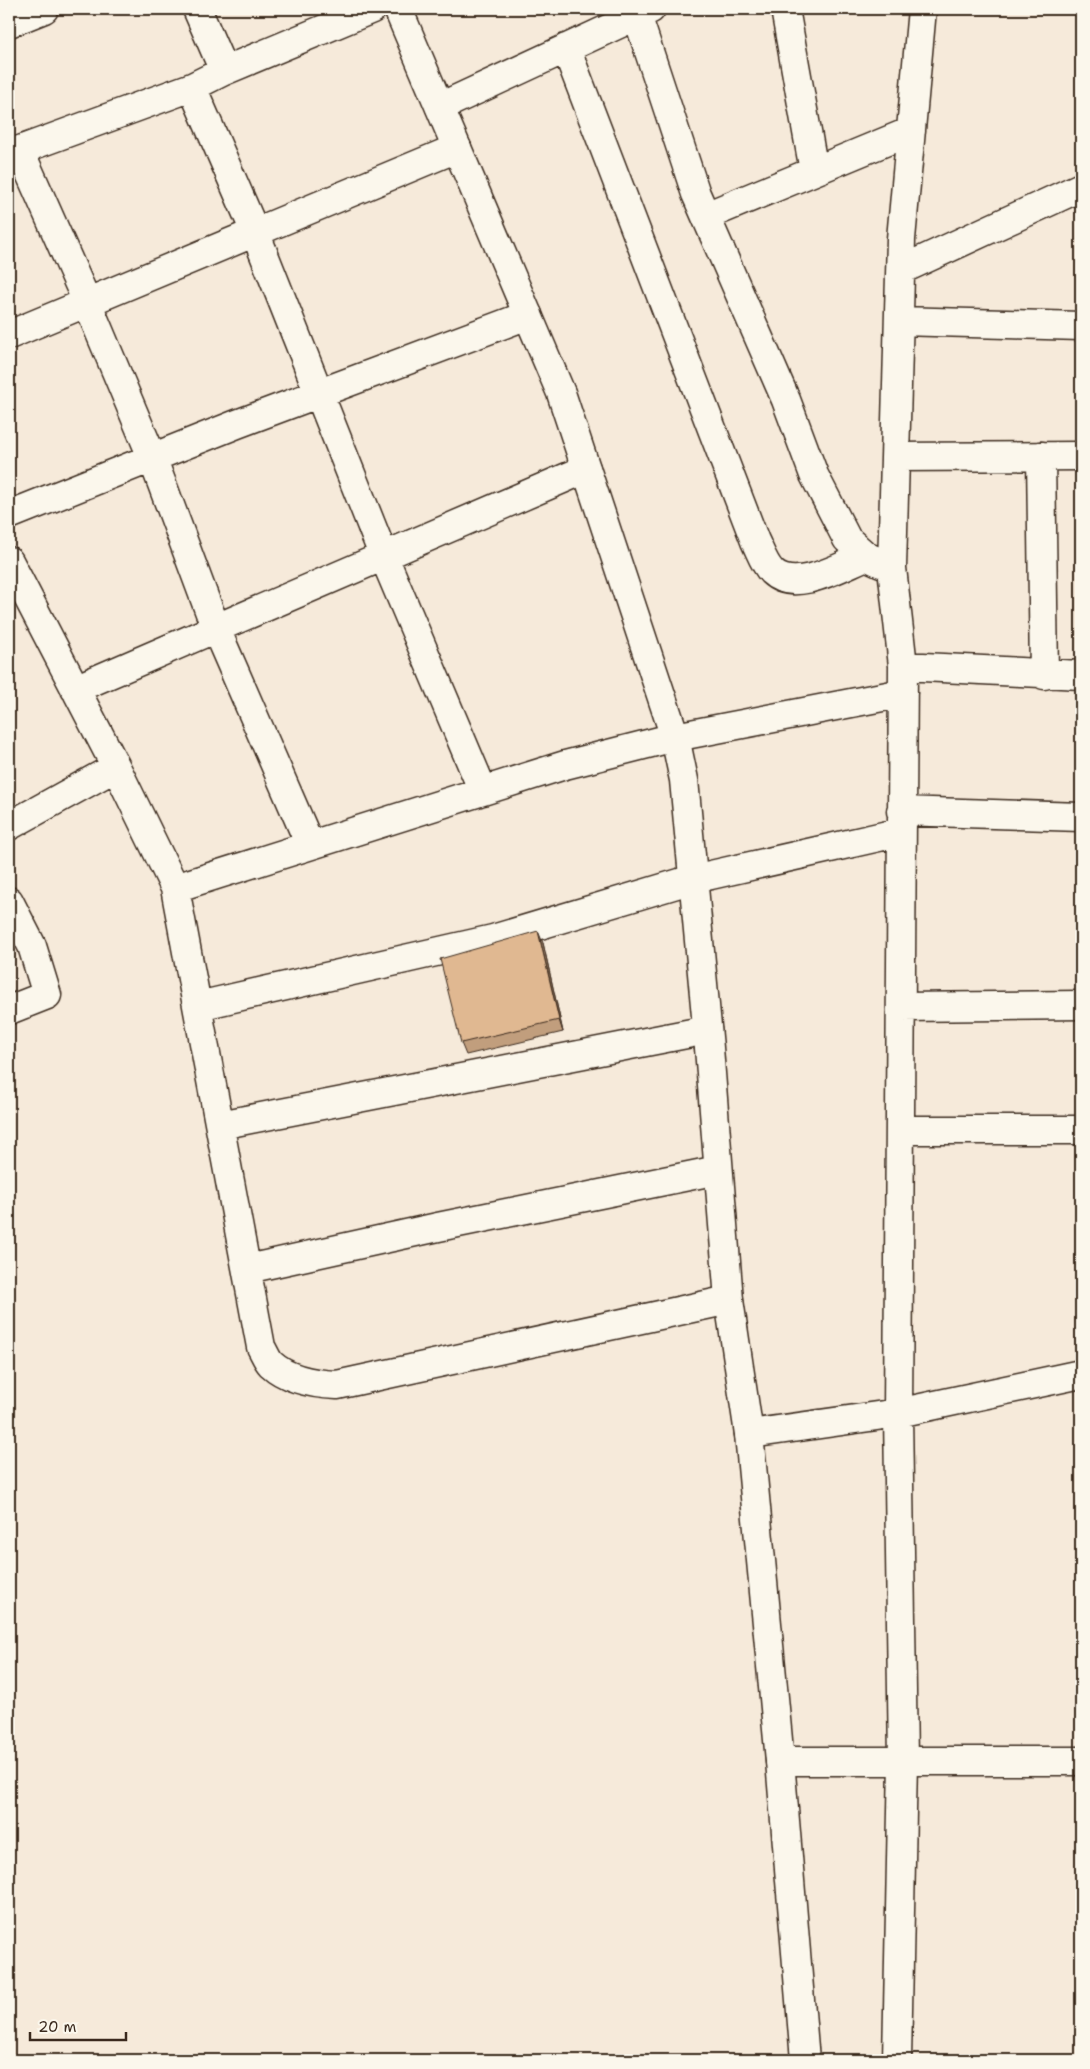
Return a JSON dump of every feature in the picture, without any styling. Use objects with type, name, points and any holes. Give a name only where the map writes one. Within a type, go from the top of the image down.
[{"type":"street","points":[[197,9],[224,71]]},
{"type":"street","points":[[310,845],[216,629],[152,458],[87,302],[14,152],[192,87],[224,71],[372,9]]},
{"type":"street","points":[[398,9],[561,393],[675,737],[684,780],[729,1300],[749,1434],[780,1761],[805,2060]]},
{"type":"street","points":[[785,9],[814,171]]},
{"type":"street","points":[[897,2060],[903,1760],[898,1413],[903,666],[892,568],[901,239],[922,9]]},
{"type":"street","points":[[440,107],[641,11],[696,194],[786,400],[814,475],[847,539],[866,556],[892,568]]},
{"type":"street","points":[[566,48],[756,541],[768,567],[774,573],[796,581],[810,579],[866,556]]},
{"type":"street","points":[[192,87],[254,232],[384,557],[483,791]]},
{"type":"street","points":[[706,216],[911,131]]},
{"type":"street","points":[[9,335],[457,148]]},
{"type":"street","points":[[901,270],[1081,187]]},
{"type":"street","points":[[9,515],[318,394],[528,315]]},
{"type":"street","points":[[899,321],[1081,326]]},
{"type":"street","points":[[1041,456],[1044,675]]},
{"type":"street","points":[[896,457],[1081,456]]},
{"type":"street","points":[[75,688],[586,469]]},
{"type":"street","points":[[9,561],[116,767],[175,888],[262,1346],[269,1363],[300,1380],[318,1384],[337,1385],[729,1300]]},
{"type":"street","points":[[903,666],[1044,675],[1081,675]]},
{"type":"street","points":[[175,888],[565,765],[675,737],[903,693]]},
{"type":"street","points":[[9,826],[116,767]]},
{"type":"street","points":[[198,1006],[493,939],[693,879],[901,822],[1081,817]]},
{"type":"street","points":[[9,901],[32,946],[47,995],[9,1010]]},
{"type":"street","points":[[901,1007],[1081,1004]]},
{"type":"street","points":[[220,1125],[707,1030]]},
{"type":"street","points":[[900,1130],[1081,1130]]},
{"type":"street","points":[[247,1269],[438,1227],[718,1170]]},
{"type":"street","points":[[749,1434],[898,1413],[1081,1374]]},
{"type":"street","points":[[780,1761],[1081,1760]]},
{"type":"building","points":[[538,931],[559,1020],[461,1043],[440,959]]}]
